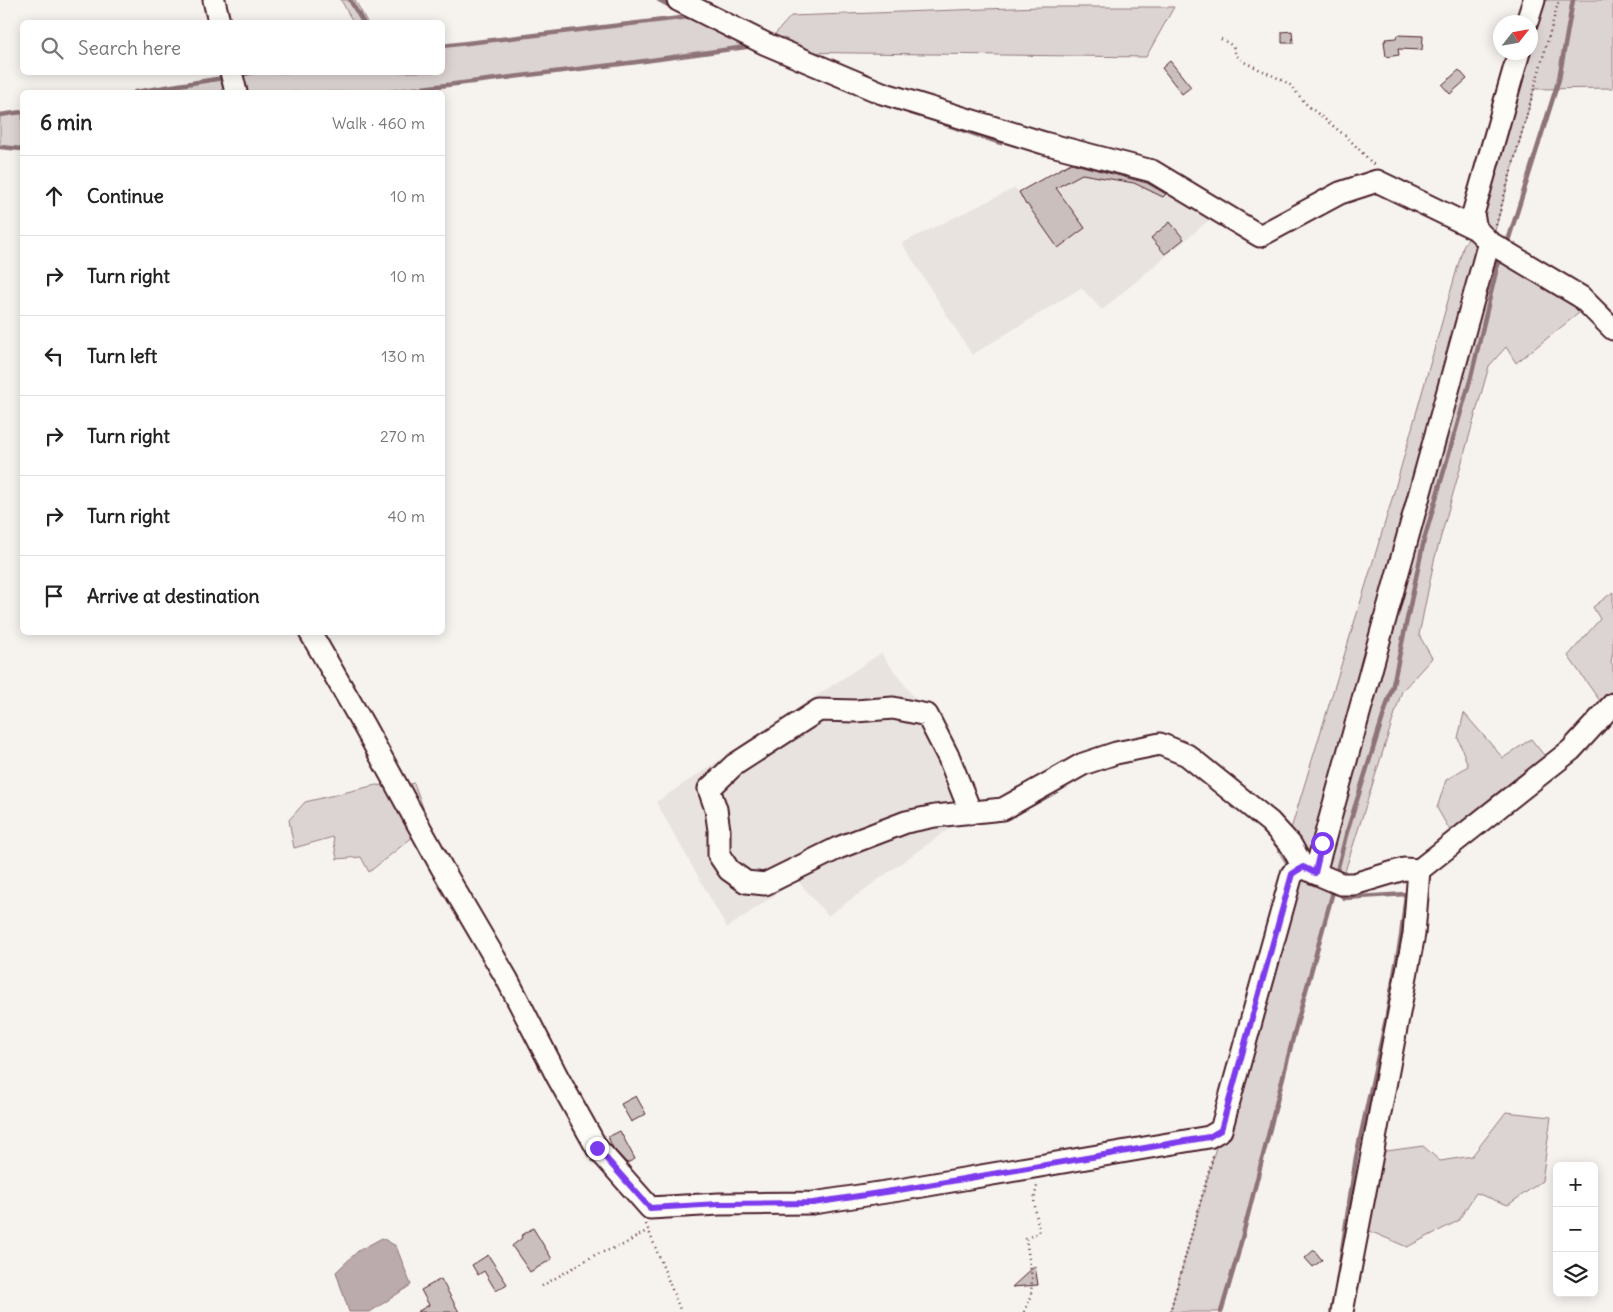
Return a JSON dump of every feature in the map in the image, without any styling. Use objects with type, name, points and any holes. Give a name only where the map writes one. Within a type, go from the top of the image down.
[{"type":"street","points":[[214,0],[219,20]]},
{"type":"street","points":[[678,0],[766,44],[882,93],[1044,143],[1152,171],[1260,236],[1340,193],[1377,182],[1483,235],[1581,297],[1613,329]]},
{"type":"street","points":[[1530,15],[1534,0]]},
{"type":"street","points":[[1309,870],[1483,235],[1473,214],[1517,60]]},
{"type":"street","points":[[232,75],[236,90]]},
{"type":"street","points":[[312,635],[442,868],[507,979],[558,1078],[597,1148],[650,1208],[719,1204],[813,1203],[1209,1137],[1221,1130],[1292,874],[1309,870]]},
{"type":"street","points":[[971,812],[949,758],[927,715],[893,708],[856,711],[819,710],[734,764],[709,789],[716,809],[720,855],[729,870],[746,882],[765,884],[838,848],[906,822],[935,816],[1003,809],[1083,764],[1116,753],[1160,744],[1187,754],[1270,822],[1291,844],[1309,870],[1341,884],[1354,884],[1404,869],[1419,870],[1570,750],[1613,704]]},
{"type":"street","points":[[1342,1312],[1414,934],[1419,870]]},
{"type":"path","points":[[1483,235],[1496,225],[1559,0]]},
{"type":"path","points":[[1222,39],[1233,46],[1236,55],[1244,62],[1284,81],[1290,86],[1307,105],[1348,138],[1372,162],[1391,188]]},
{"type":"path","points":[[1170,1312],[1221,1130]]},
{"type":"path","points":[[1024,1312],[1031,1296],[1032,1278],[1026,1239],[1039,1232],[1034,1200],[1038,1186],[1035,1174],[1031,1168]]},
{"type":"path","points":[[650,1208],[645,1222],[681,1312]]},
{"type":"path","points":[[542,1286],[595,1255],[624,1245],[648,1230]]},
{"type":"shaded area","points":[[341,0],[355,0],[366,20],[352,20]]},
{"type":"shaded area","points":[[1534,0],[1613,0],[1613,88],[1534,89],[1494,234],[1489,242],[1581,297],[1589,305],[1516,363],[1506,347],[1489,366],[1434,561],[1419,635],[1432,658],[1402,691],[1341,884],[1334,889],[1221,1312],[1170,1312],[1292,874],[1264,827],[1183,759],[1145,753],[1082,770],[1018,811],[1003,809],[971,813],[949,758],[975,806],[1013,803],[1115,746],[1163,739],[1190,747],[1290,832],[1390,506],[1464,244],[1476,229],[1473,214],[1517,60],[1538,60],[1538,15],[1529,15]]},
{"type":"shaded area","points":[[1040,7],[1174,7],[1146,57],[785,52],[766,44],[791,16]]},
{"type":"shaded area","points":[[709,15],[766,44],[637,62],[406,90],[148,90],[241,75],[445,75],[445,46]]},
{"type":"shaded area","points":[[20,112],[20,149],[0,147],[0,115]]},
{"type":"shaded area","points":[[1087,154],[1219,212],[1102,310],[1081,288],[972,355],[902,243],[1015,188],[1019,192]]},
{"type":"shaded area","points":[[1613,592],[1613,652],[1611,662],[1613,665],[1613,704],[1607,711],[1568,656],[1600,619],[1593,607]]},
{"type":"shaded area","points":[[881,653],[927,715],[971,813],[828,916],[797,880],[727,928],[656,802]]},
{"type":"shaded area","points":[[1464,713],[1503,758],[1531,739],[1552,765],[1456,841],[1437,808],[1446,780],[1468,766],[1458,738]]},
{"type":"shaded area","points":[[414,783],[429,824],[369,872],[361,857],[337,859],[333,837],[294,848],[289,820],[305,802],[376,785],[397,787]]},
{"type":"shaded area","points":[[1506,1112],[1551,1117],[1542,1181],[1508,1205],[1476,1193],[1458,1221],[1407,1247],[1358,1226],[1372,1153],[1423,1146],[1440,1161],[1472,1156]]},
{"type":"shaded area","points":[[382,1238],[396,1246],[411,1285],[370,1312],[349,1312],[336,1272],[358,1251]]},
{"type":"building","points":[[1292,31],[1293,43],[1282,43],[1282,32]]},
{"type":"building","points":[[1397,35],[1423,36],[1422,50],[1398,49],[1399,55],[1386,57],[1385,39],[1396,38]]},
{"type":"building","points":[[1170,61],[1191,87],[1182,94],[1162,68]]},
{"type":"building","points":[[1459,70],[1467,79],[1450,94],[1442,85]]},
{"type":"building","points":[[1071,163],[1147,183],[1166,194],[1163,197],[1134,183],[1082,174],[1056,188],[1085,228],[1058,248],[1026,205],[1019,192]]},
{"type":"building","points":[[1170,222],[1184,239],[1165,254],[1151,238]]},
{"type":"building","points":[[636,1096],[646,1114],[631,1122],[621,1104]]},
{"type":"building","points":[[620,1131],[635,1159],[627,1163],[613,1148],[608,1137]]},
{"type":"building","points":[[533,1228],[552,1259],[530,1272],[512,1246],[522,1238],[521,1236]]},
{"type":"building","points":[[1314,1250],[1322,1260],[1313,1267],[1305,1258]]},
{"type":"building","points":[[488,1255],[507,1284],[496,1291],[484,1271],[478,1275],[472,1265]]},
{"type":"building","points":[[1035,1266],[1038,1285],[1012,1287]]},
{"type":"building","points":[[441,1279],[459,1312],[417,1312],[429,1305],[421,1290]]},
{"type":"waterway","points":[[350,0],[362,20]]},
{"type":"waterway","points":[[659,0],[674,8]]},
{"type":"waterway","points":[[1508,241],[1559,79],[1573,0]]},
{"type":"waterway","points":[[445,46],[689,17]]},
{"type":"waterway","points":[[406,90],[753,46]]},
{"type":"waterway","points":[[148,90],[223,78]]},
{"type":"waterway","points":[[0,115],[20,112]]},
{"type":"waterway","points":[[945,124],[1001,143]]},
{"type":"waterway","points":[[0,147],[20,149]]},
{"type":"waterway","points":[[1336,875],[1346,835],[1393,685],[1424,540],[1471,377],[1499,259]]},
{"type":"waterway","points":[[1221,1312],[1334,888],[1344,898],[1406,894],[1401,937],[1387,1015],[1356,1157],[1337,1284]]},
{"type":"route","points":[[597,1148],[650,1208],[719,1204],[813,1203],[1209,1137],[1221,1130],[1292,874],[1303,867],[1315,873],[1322,843]]}]
